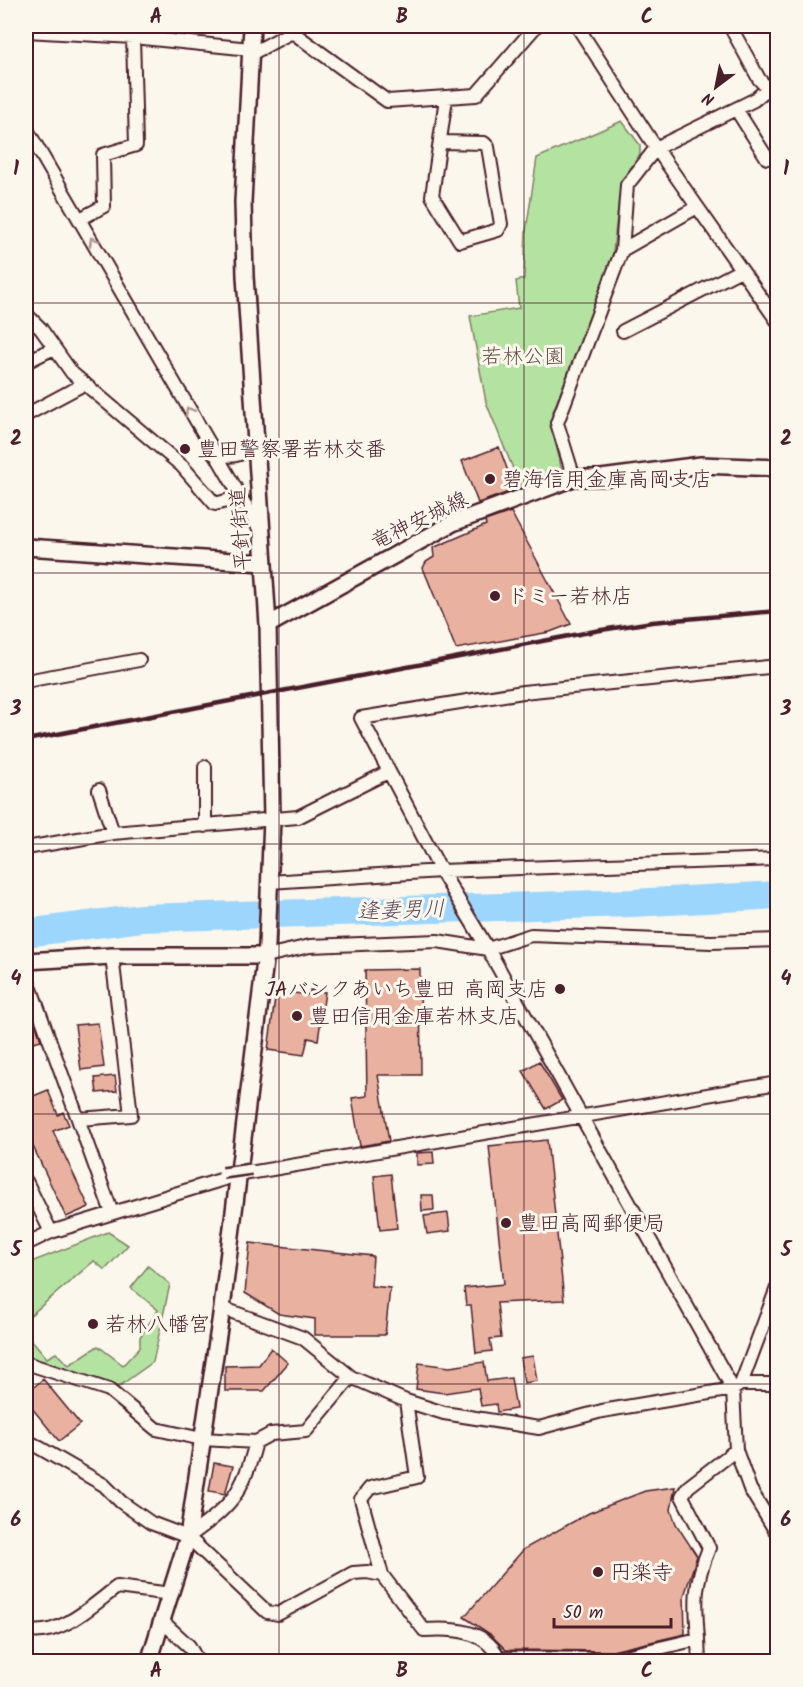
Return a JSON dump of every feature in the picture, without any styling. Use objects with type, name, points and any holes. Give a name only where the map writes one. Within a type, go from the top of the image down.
[{"type":"street","name":"平針街道","points":[[149,1662],[188,1537],[222,1308],[237,1172],[267,951],[272,818],[268,625],[243,202],[252,26]]},
{"type":"street","points":[[26,31],[133,37],[249,52],[295,30],[387,101],[476,95],[536,26]]},
{"type":"street","points":[[577,26],[656,148],[777,322]]},
{"type":"street","points":[[730,26],[759,79],[768,88]]},
{"type":"street","points":[[80,219],[104,206],[103,155],[136,145],[133,37]]},
{"type":"street","points":[[574,478],[557,423],[622,250],[627,185],[656,148],[754,100],[777,80]]},
{"type":"street","points":[[442,142],[484,143],[488,147],[501,224],[498,230],[460,241],[432,196],[442,142],[446,98]]},
{"type":"street","points":[[736,109],[767,158],[777,157]]},
{"type":"street","points":[[26,128],[262,533]]},
{"type":"street","points":[[622,250],[697,207]]},
{"type":"street","points":[[623,331],[741,270]]},
{"type":"street","points":[[26,314],[72,373],[182,466],[215,504],[241,497]]},
{"type":"street","points":[[26,362],[54,348]]},
{"type":"street","points":[[26,415],[84,384]]},
{"type":"street","points":[[214,454],[233,457],[243,455],[256,444]]},
{"type":"street","name":"竜神安城線","points":[[268,625],[453,523],[574,478],[601,478],[701,465],[777,468]]},
{"type":"street","points":[[26,547],[264,563]]},
{"type":"street","points":[[26,681],[139,660]]},
{"type":"street","points":[[737,1387],[443,874],[361,718],[523,692],[755,666],[777,666]]},
{"type":"street","points":[[205,767],[205,826]]},
{"type":"street","points":[[26,848],[113,833],[298,817],[388,772]]},
{"type":"street","points":[[99,790],[113,833]]},
{"type":"street","points":[[269,884],[777,859]]},
{"type":"street","points":[[26,961],[426,942],[485,946],[531,935],[711,942],[777,940]]},
{"type":"street","points":[[79,1119],[131,1115],[112,956]]},
{"type":"street","points":[[26,975],[112,1213]]},
{"type":"street","points":[[26,1244],[51,1233],[237,1172],[777,1083]]},
{"type":"street","points":[[26,1180],[51,1233]]},
{"type":"street","points":[[777,1285],[737,1387],[736,1450],[750,1490],[777,1535]]},
{"type":"street","points":[[222,1308],[303,1338],[351,1377],[406,1401],[444,1413],[539,1428],[602,1411],[737,1387],[777,1384]]},
{"type":"street","points":[[26,1363],[108,1390],[156,1429],[202,1439],[256,1442],[271,1434],[306,1431],[351,1377]]},
{"type":"street","points":[[406,1401],[417,1477],[370,1488],[365,1491],[361,1499],[382,1575],[424,1630],[455,1630],[472,1633],[489,1645],[500,1660],[613,1659],[698,1639]]},
{"type":"street","points":[[26,1440],[104,1485],[121,1502],[151,1523],[188,1537],[267,1612],[278,1614],[353,1573],[367,1572],[382,1575]]},
{"type":"street","points":[[188,1537],[220,1514],[237,1496],[249,1468],[256,1442]]},
{"type":"street","points":[[699,1662],[695,1595],[700,1569],[709,1548],[681,1496],[688,1487],[736,1450]]},
{"type":"street","points":[[26,1630],[33,1632],[54,1629],[117,1587],[171,1594]]},
{"type":"street","points":[[163,1623],[189,1646],[198,1662]]},
{"type":"green space","name":"若林公園","points":[[622,121],[640,145],[640,154],[621,183],[612,260],[553,412],[551,423],[562,471],[522,491],[486,402],[470,316],[519,308],[516,281],[524,279],[526,231],[537,158]]},
{"type":"green space","points":[[108,1232],[128,1245],[105,1270],[94,1261],[26,1319],[26,1264]]},
{"type":"green space","points":[[148,1266],[170,1284],[153,1362],[118,1387],[26,1361],[26,1333],[47,1358],[56,1353],[69,1365],[98,1346],[123,1365],[140,1347],[140,1337],[158,1310],[131,1288]]},
{"type":"building","name":"碧海信用金庫高岡支店","points":[[499,447],[515,490],[478,503],[462,461]]},
{"type":"building","name":"ドミー若林店","points":[[511,512],[571,624],[550,632],[456,649],[423,568],[426,562],[434,557],[433,548],[486,525],[485,521]]},
{"type":"building","points":[[420,969],[421,1075],[378,1075],[389,1141],[360,1146],[352,1098],[367,1096],[365,970]]},
{"type":"building","name":"豊田信用金庫若林支店","points":[[310,990],[325,992],[318,1040],[308,1038],[304,1055],[268,1050],[276,991],[310,995]]},
{"type":"building","points":[[26,998],[41,1040],[26,1044]]},
{"type":"building","points":[[98,1023],[104,1067],[81,1070],[75,1025]]},
{"type":"building","points":[[539,1061],[562,1100],[546,1109],[523,1071]]},
{"type":"building","points":[[115,1076],[117,1091],[97,1093],[95,1078]]},
{"type":"building","points":[[48,1090],[58,1115],[63,1112],[69,1125],[53,1131],[89,1207],[66,1217],[30,1140],[26,1142],[26,1099]]},
{"type":"building","points":[[547,1140],[564,1300],[497,1303],[501,1338],[490,1339],[492,1351],[476,1353],[471,1305],[466,1305],[464,1288],[504,1284],[489,1146]]},
{"type":"building","points":[[433,1152],[434,1164],[417,1165],[417,1153]]},
{"type":"building","points":[[391,1174],[397,1228],[380,1230],[374,1176]]},
{"type":"building","points":[[421,1195],[433,1195],[434,1210],[422,1211]]},
{"type":"building","points":[[448,1213],[450,1231],[427,1234],[424,1216]]},
{"type":"building","points":[[250,1243],[373,1256],[371,1286],[390,1288],[385,1335],[315,1335],[315,1319],[279,1314],[245,1293]]},
{"type":"building","points":[[271,1348],[288,1363],[264,1391],[225,1391],[225,1366],[259,1365]]},
{"type":"building","points":[[533,1356],[537,1381],[524,1383],[520,1358]]},
{"type":"building","points":[[484,1362],[487,1381],[511,1378],[516,1409],[497,1412],[496,1404],[481,1406],[478,1388],[444,1393],[416,1389],[419,1363],[450,1367]]},
{"type":"building","points":[[43,1379],[80,1424],[59,1441],[26,1401],[26,1394]]},
{"type":"building","points":[[214,1463],[233,1466],[225,1494],[209,1491]]},
{"type":"building","name":"円楽寺","points":[[675,1487],[671,1510],[676,1524],[697,1556],[684,1596],[685,1634],[612,1651],[506,1650],[490,1634],[464,1617],[524,1549],[589,1513],[645,1491]]},
{"type":"waterway","name":"逢妻男川","points":[[26,933],[142,918],[632,903],[778,895]]},
{"type":"railway","points":[[26,740],[595,631],[652,622],[778,611]]},
{"type":"place","name":"豊田警察署若林交番","points":[[185,449]]},
{"type":"place","name":"碧海信用金庫高岡支店","points":[[490,479]]},
{"type":"place","name":"ドミー若林店","points":[[495,596]]},
{"type":"place","name":"JAバンクあいち豊田 高岡支店","points":[[560,989]]},
{"type":"place","name":"豊田信用金庫若林支店","points":[[297,1016]]},
{"type":"place","name":"豊田高岡郵便局","points":[[506,1223]]},
{"type":"place","name":"若林八幡宮","points":[[93,1324]]},
{"type":"place","name":"円楽寺","points":[[598,1572]]}]
